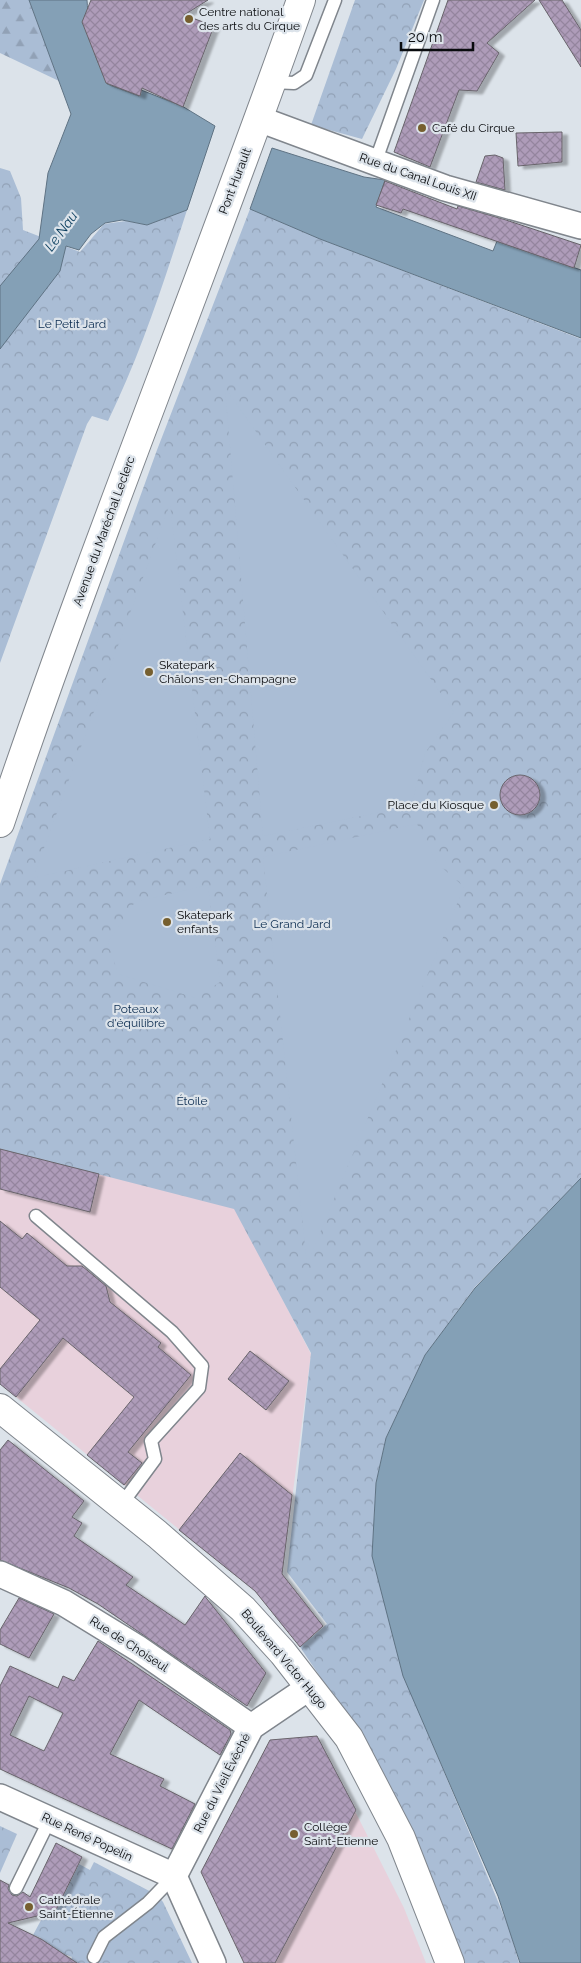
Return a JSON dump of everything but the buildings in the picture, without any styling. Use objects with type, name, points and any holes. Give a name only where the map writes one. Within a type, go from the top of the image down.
[{"type":"main road","points":[[259,119],[300,0]]},
{"type":"main road","name":"Pont Hurault","points":[[212,242],[259,119]]},
{"type":"main road","name":"Avenue du Maréchal Leclerc","points":[[0,823],[32,727],[153,395],[212,242]]},
{"type":"main road","name":"Boulevard Victor Hugo","points":[[0,1408],[121,1505],[243,1609],[310,1687],[349,1738],[377,1790],[401,1838],[450,1963]]},
{"type":"street","name":"Rue du Canal Louis XII","points":[[259,119],[445,188],[581,226]]},
{"type":"street","name":"Rue de Choiseul","points":[[0,1574],[64,1603],[81,1613],[139,1649],[251,1727]]},
{"type":"street","name":"Rue du Vieil Évêché","points":[[174,1876],[251,1727],[310,1687]]},
{"type":"street","name":"Rue René Popelin","points":[[0,1797],[174,1876]]},
{"type":"street","points":[[174,1876],[213,1963]]},
{"type":"lane","points":[[272,82],[294,83],[306,74],[336,0]]},
{"type":"lane","points":[[375,162],[433,0]]},
{"type":"lane","points":[[36,1216],[172,1332],[202,1366],[199,1388],[150,1441],[155,1459],[121,1505]]},
{"type":"lane","points":[[16,1888],[50,1819]]},
{"type":"lane","points":[[94,1957],[104,1937],[148,1904],[174,1876]]},
{"type":"shaded area","points":[[0,1149],[235,1208],[311,1354],[283,1568],[280,1571],[323,1626],[300,1647],[255,1591],[0,1384]]},
{"type":"shaded area","name":"Collège Saint-Etienne","points":[[317,1736],[404,1908],[426,1963],[244,1963],[201,1872],[270,1740]]},
{"type":"green space","points":[[0,0],[29,0],[59,81],[0,53]]},
{"type":"green space","points":[[355,0],[424,0],[396,69],[362,139],[311,125]]},
{"type":"green space","name":"Le Petit Jard","points":[[0,168],[10,171],[21,198],[23,230],[80,252],[104,224],[126,221],[147,225],[187,210],[161,290],[108,421],[92,416],[87,424],[0,663]]},
{"type":"green space","name":"Le Grand Jard","points":[[250,209],[320,239],[581,339],[581,1178],[475,1287],[425,1355],[386,1438],[376,1483],[374,1519],[417,1707],[509,1928],[519,1963],[450,1963],[319,1675],[300,1647],[327,1624],[287,1572],[311,1353],[234,1209],[0,1149],[0,884],[157,450]]},
{"type":"green space","points":[[225,388],[454,712],[425,753],[411,806],[263,836]]},
{"type":"green space","name":"Skatepark Châlons-en-Champagne","points":[[170,504],[210,839],[33,878]]},
{"type":"green space","points":[[417,824],[437,863],[464,887],[307,1264],[263,857]]},
{"type":"green space","name":"Skatepark enfants","points":[[208,885],[220,982],[196,998],[118,974],[108,942],[135,902]]},
{"type":"green space","points":[[0,1826],[17,1834],[0,1873]]},
{"type":"green space","points":[[94,1862],[157,1895],[163,1902],[192,1963],[69,1963],[72,1957],[67,1955],[63,1963],[39,1943],[41,1938],[33,1935],[46,1911],[55,1912],[79,1864],[90,1870]]},
{"type":"water","name":"Le Nau","points":[[29,0],[87,0],[94,52],[108,80],[107,84],[139,96],[141,90],[182,106],[215,126],[187,210],[147,225],[122,220],[105,223],[91,234],[79,250],[66,246],[60,271],[0,349],[0,286],[39,239],[48,173],[71,114]]},
{"type":"water","points":[[272,148],[364,177],[385,180],[376,207],[493,251],[497,241],[581,270],[581,338],[320,239],[250,209]]},
{"type":"water","points":[[581,1178],[581,1963],[520,1963],[498,1896],[403,1676],[372,1556],[376,1483],[386,1438],[425,1355],[475,1288]]},
{"type":"place","name":"Centre national des arts du Cirque","points":[[189,19]]},
{"type":"place","name":"Café du Cirque","points":[[422,128]]},
{"type":"place","name":"Skatepark Châlons-en-Champagne","points":[[149,672]]},
{"type":"place","name":"Place du Kiosque","points":[[494,805]]},
{"type":"place","name":"Skatepark enfants","points":[[167,922]]},
{"type":"place","name":"Collège Saint-Etienne","points":[[294,1834]]},
{"type":"place","name":"Cathédrale Saint-Étienne","points":[[29,1907]]},
{"type":"park label","name":"Poteaux d'équilibre","points":[[136,1016]]},
{"type":"park label","name":"Étoile","points":[[192,1101]]}]
